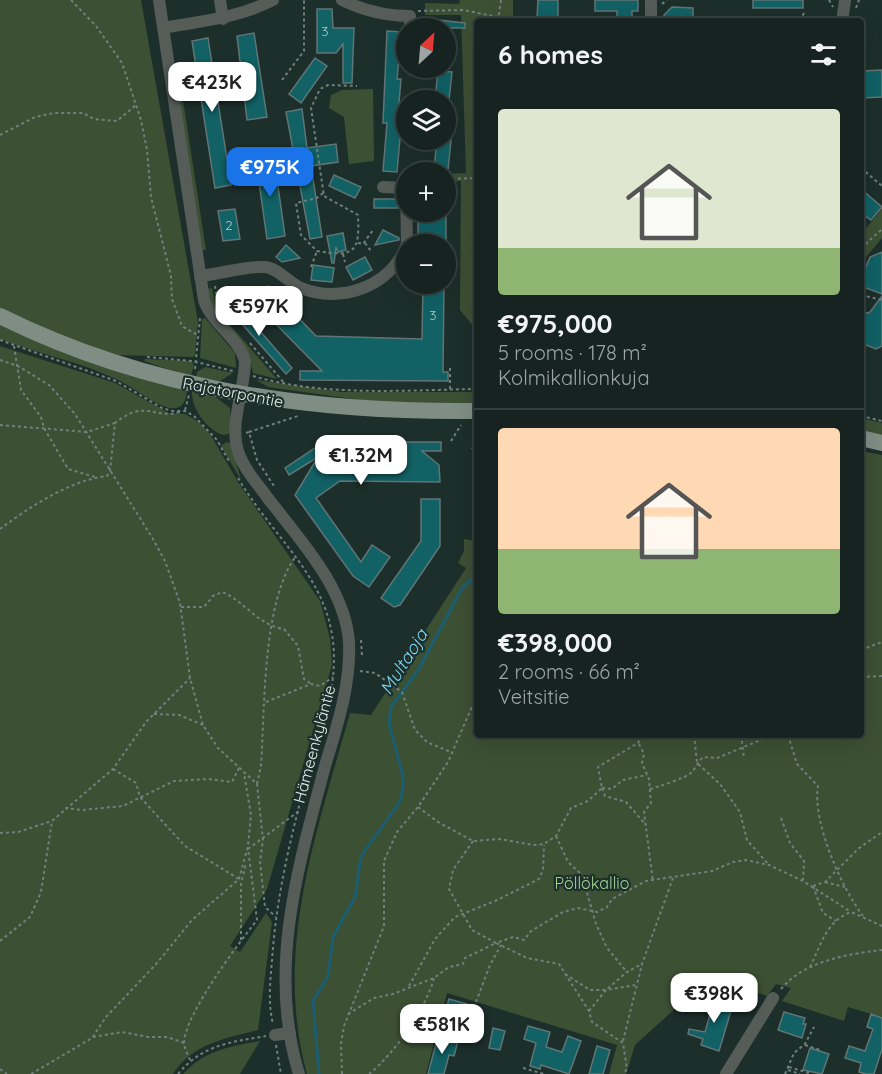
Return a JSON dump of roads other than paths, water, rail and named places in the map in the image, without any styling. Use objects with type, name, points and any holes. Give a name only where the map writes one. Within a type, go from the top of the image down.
[{"type":"main road","name":"Rajatorpantie","points":[[0,316],[54,342],[115,363],[185,383],[242,395],[353,408],[474,411]]},
{"type":"main road","points":[[864,439],[882,443]]},
{"type":"street","name":"Hämeenkyläntie","points":[[159,0],[207,276],[206,308],[244,357],[242,395],[235,436],[238,451],[260,488],[330,585],[347,628],[348,670],[344,697],[294,887],[285,966],[290,1033],[299,1074]]},
{"type":"street","points":[[220,0],[223,19]]},
{"type":"street","points":[[163,28],[223,19],[259,9],[273,0]]},
{"type":"street","points":[[342,0],[369,11],[399,18]]},
{"type":"street","points":[[651,0],[651,18]]},
{"type":"street","points":[[842,18],[845,1]]},
{"type":"street","points":[[383,187],[406,188],[406,234]]},
{"type":"street","points":[[207,276],[267,267],[303,289],[331,294],[346,293],[359,290],[383,278],[396,262]]},
{"type":"street","points":[[726,1074],[773,998]]},
{"type":"street","points":[[275,1035],[290,1033]]},
{"type":"waterway","name":"Multaoja","points":[[319,1074],[313,1001],[328,976],[333,937],[355,897],[361,856],[399,803],[403,789],[403,776],[389,724],[391,707],[419,669],[462,588],[474,578]]},
{"type":"park label","name":"Pöllökallio","points":[[592,883]]}]
